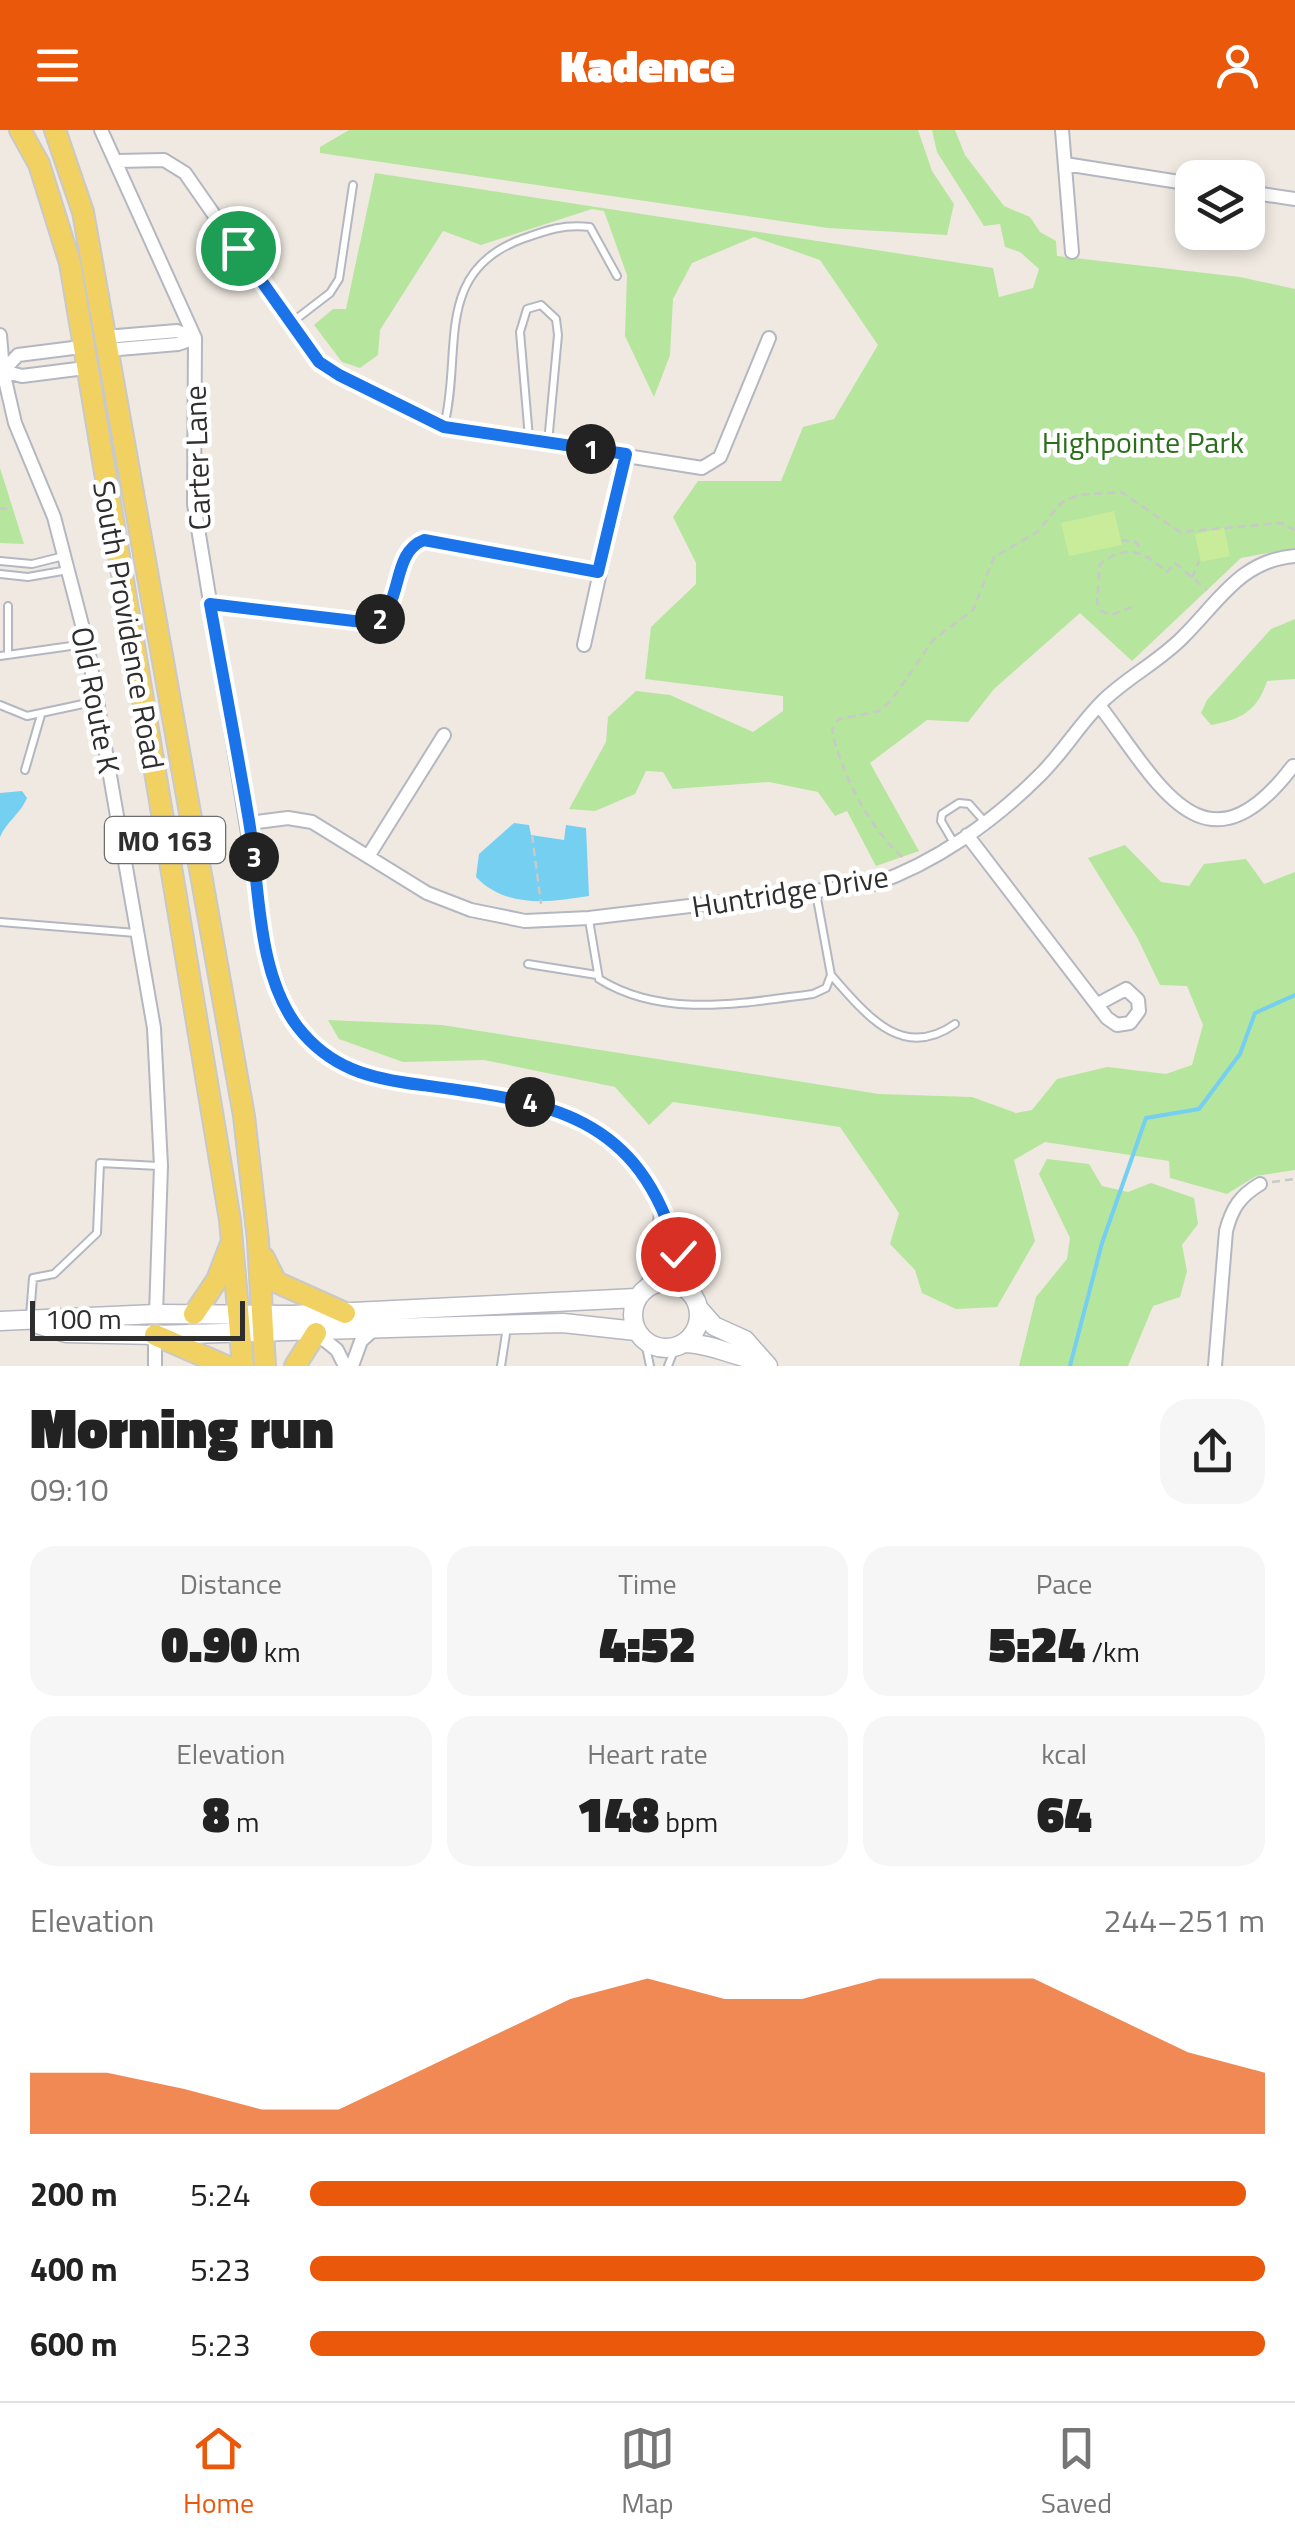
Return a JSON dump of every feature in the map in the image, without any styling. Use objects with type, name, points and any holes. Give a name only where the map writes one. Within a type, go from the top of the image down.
[{"type":"main road","name":"South Providence Road","points":[[20,130],[39,164],[70,263],[232,1239],[243,1366]]},
{"type":"main road","name":"South Providence Road","points":[[54,130],[83,212],[244,1116],[258,1240],[265,1366]]},
{"type":"main road","points":[[70,263],[78,272],[91,331],[106,344]]},
{"type":"main road","points":[[83,357],[100,364],[114,432],[122,438]]},
{"type":"main road","points":[[194,1314],[217,1280],[232,1239]]},
{"type":"main road","points":[[258,1240],[268,1272],[276,1282],[345,1313]]},
{"type":"main road","points":[[155,1324],[226,1366]]},
{"type":"main road","points":[[295,1366],[316,1333]]},
{"type":"street","name":"Carter Lane","points":[[101,130],[195,338],[194,504],[268,956],[295,1022],[321,1051],[356,1073],[378,1080],[541,1104],[577,1117],[624,1152],[662,1208],[688,1290]]},
{"type":"street","points":[[1062,130],[1072,252]]},
{"type":"street","points":[[118,161],[164,160],[186,173],[319,362],[444,427],[626,454],[690,469],[712,464],[720,457],[769,338]]},
{"type":"street","points":[[1065,164],[1175,181]]},
{"type":"street","points":[[1265,195],[1295,199]]},
{"type":"street","name":"Old Route K","points":[[0,335],[3,372],[15,423],[65,555],[86,644],[154,1028],[160,1166],[155,1366]]},
{"type":"street","points":[[106,344],[178,344],[195,338]]},
{"type":"street","points":[[18,355],[83,357],[22,376],[3,372],[18,355]]},
{"type":"street","points":[[584,645],[626,454]]},
{"type":"street","points":[[210,604],[371,623],[385,613],[408,550],[424,540],[598,572]]},
{"type":"street","name":"Huntridge Drive","points":[[249,823],[288,818],[312,822],[427,892],[472,910],[525,921],[589,918],[874,884],[915,870],[967,835],[1039,776],[1100,705],[1130,676],[1170,650],[1252,567],[1295,556]]},
{"type":"street","points":[[1100,705],[1172,800],[1200,817],[1218,820],[1250,812],[1293,766]]},
{"type":"street","points":[[369,855],[444,735]]},
{"type":"street","points":[[967,835],[1098,1004]]},
{"type":"street","points":[[1215,1366],[1231,1211],[1244,1193],[1260,1184]]},
{"type":"street","points":[[641,1337],[632,1320],[657,1262],[662,1208]]},
{"type":"street","points":[[0,1321],[30,1322],[66,1333],[155,1324],[264,1324],[345,1313],[641,1293],[672,1282],[688,1290],[714,1326],[745,1340],[764,1363]]},
{"type":"street","points":[[676,1352],[697,1328],[699,1309]]},
{"type":"street","points":[[155,1324],[194,1314],[242,1324]]},
{"type":"street","points":[[264,1324],[316,1333],[595,1324],[676,1352],[709,1344],[764,1363]]},
{"type":"street","points":[[316,1333],[337,1350],[348,1366],[361,1341],[371,1332]]},
{"type":"lane","points":[[290,324],[330,293],[338,279],[353,185]]},
{"type":"lane","points":[[444,427],[453,391],[452,332],[467,282],[482,260],[500,248],[564,224],[578,225],[590,227],[617,276]]},
{"type":"lane","points":[[529,440],[520,332],[527,309],[541,305],[556,319],[558,334],[548,442]]},
{"type":"lane","points":[[0,562],[32,564],[65,555]]},
{"type":"lane","points":[[0,574],[28,577],[69,570]]},
{"type":"lane","points":[[8,606],[4,655],[86,644]]},
{"type":"lane","points":[[0,704],[27,716],[98,701]]},
{"type":"lane","points":[[25,770],[40,715]]},
{"type":"lane","points":[[954,843],[941,821],[942,814],[959,803],[969,804],[984,821]]},
{"type":"lane","points":[[816,893],[831,976],[875,1024],[892,1032],[938,1036],[955,1024]]},
{"type":"lane","points":[[589,918],[597,975]]},
{"type":"lane","points":[[0,922],[138,933]]},
{"type":"lane","points":[[528,964],[597,975],[638,999],[713,1007],[813,994],[826,988],[831,976]]},
{"type":"lane","points":[[30,1322],[33,1278],[54,1274],[97,1233],[100,1163],[160,1166]]},
{"type":"lane","points":[[501,1366],[508,1326]]},
{"type":"lane","points":[[641,1337],[650,1366]]},
{"type":"path","points":[[915,870],[885,842],[858,797],[832,730],[839,720],[878,711],[891,701],[934,640],[973,610],[994,557],[1036,532],[1060,503],[1099,493],[1121,492],[1134,498],[1180,532],[1281,522],[1295,530]]},
{"type":"path","points":[[0,508],[8,508]]},
{"type":"path","points":[[1120,540],[1136,542],[1142,552],[1168,572],[1175,563],[1217,599]]},
{"type":"path","points":[[1132,607],[1111,616],[1101,611],[1097,576],[1100,564],[1110,556],[1142,552]]},
{"type":"path","points":[[1192,578],[1199,562]]},
{"type":"path","points":[[532,835],[540,904]]},
{"type":"path","points":[[1260,1184],[1295,1180]]},
{"type":"green space","points":[[349,130],[918,130],[932,171],[954,204],[947,235],[828,228],[320,153],[320,147]]},
{"type":"green space","name":"Highpointe Park","points":[[932,130],[955,130],[965,155],[1004,206],[1030,217],[1040,232],[1056,241],[1057,256],[1240,277],[1295,289],[1295,548],[1241,558],[1132,661],[1080,613],[994,689],[968,722],[927,720],[870,763],[919,851],[876,866],[847,811],[835,816],[818,792],[769,782],[673,789],[663,772],[646,771],[635,794],[595,811],[569,809],[606,742],[608,717],[636,691],[670,695],[753,732],[783,711],[783,696],[645,679],[651,627],[696,584],[696,563],[673,517],[698,481],[781,481],[803,427],[834,419],[878,345],[820,260],[754,237],[692,263],[673,299],[670,355],[654,397],[625,336],[627,275],[604,211],[592,209],[481,245],[443,231],[380,330],[378,355],[360,368],[342,362],[314,325],[333,309],[346,309],[375,173],[993,268],[999,297],[1033,288],[1039,269],[1020,252],[1005,247],[1000,224],[984,226],[937,152]]},
{"type":"green space","points":[[0,468],[24,544],[0,543]]},
{"type":"green space","points":[[1114,511],[1122,545],[1069,556],[1061,523]]},
{"type":"green space","points":[[1224,528],[1230,556],[1201,562],[1195,534]]},
{"type":"green space","points":[[1295,619],[1295,679],[1267,681],[1259,699],[1247,712],[1211,725],[1201,713],[1207,700],[1271,629]]},
{"type":"green space","points":[[1125,845],[1161,882],[1189,886],[1204,864],[1246,859],[1264,884],[1295,872],[1295,1170],[1256,1176],[1227,1194],[1170,1178],[1169,1161],[1045,1142],[1014,1160],[1035,1241],[997,1307],[956,1309],[922,1293],[915,1270],[890,1244],[899,1213],[840,1127],[673,1102],[649,1125],[615,1087],[484,1060],[403,1062],[339,1039],[328,1020],[442,1025],[879,1094],[972,1097],[1016,1113],[1032,1110],[1057,1079],[1107,1067],[1166,1074],[1192,1065],[1203,1025],[1187,986],[1160,985],[1137,937],[1088,858]]},
{"type":"green space","points":[[1047,1159],[1089,1164],[1102,1186],[1128,1192],[1151,1183],[1194,1198],[1198,1224],[1182,1245],[1187,1271],[1180,1297],[1153,1306],[1128,1366],[1019,1366],[1036,1297],[1067,1259],[1070,1238],[1039,1174]]},
{"type":"water","points":[[22,791],[27,798],[0,837],[0,793]]},
{"type":"water","points":[[514,823],[529,825],[531,835],[564,840],[566,825],[586,828],[589,896],[544,901],[515,899],[476,877],[479,854]]},
{"type":"waterway","points":[[1070,1366],[1102,1243],[1146,1118],[1199,1109],[1240,1054],[1255,1013],[1295,995]]},
{"type":"route","points":[[238,248],[319,362],[339,375],[444,427],[626,454],[598,572],[436,539],[415,543],[408,550],[385,613],[371,623],[210,604],[268,956],[295,1022],[321,1051],[356,1073],[378,1080],[541,1104],[577,1117],[601,1132],[639,1170],[662,1208],[678,1254]]}]
